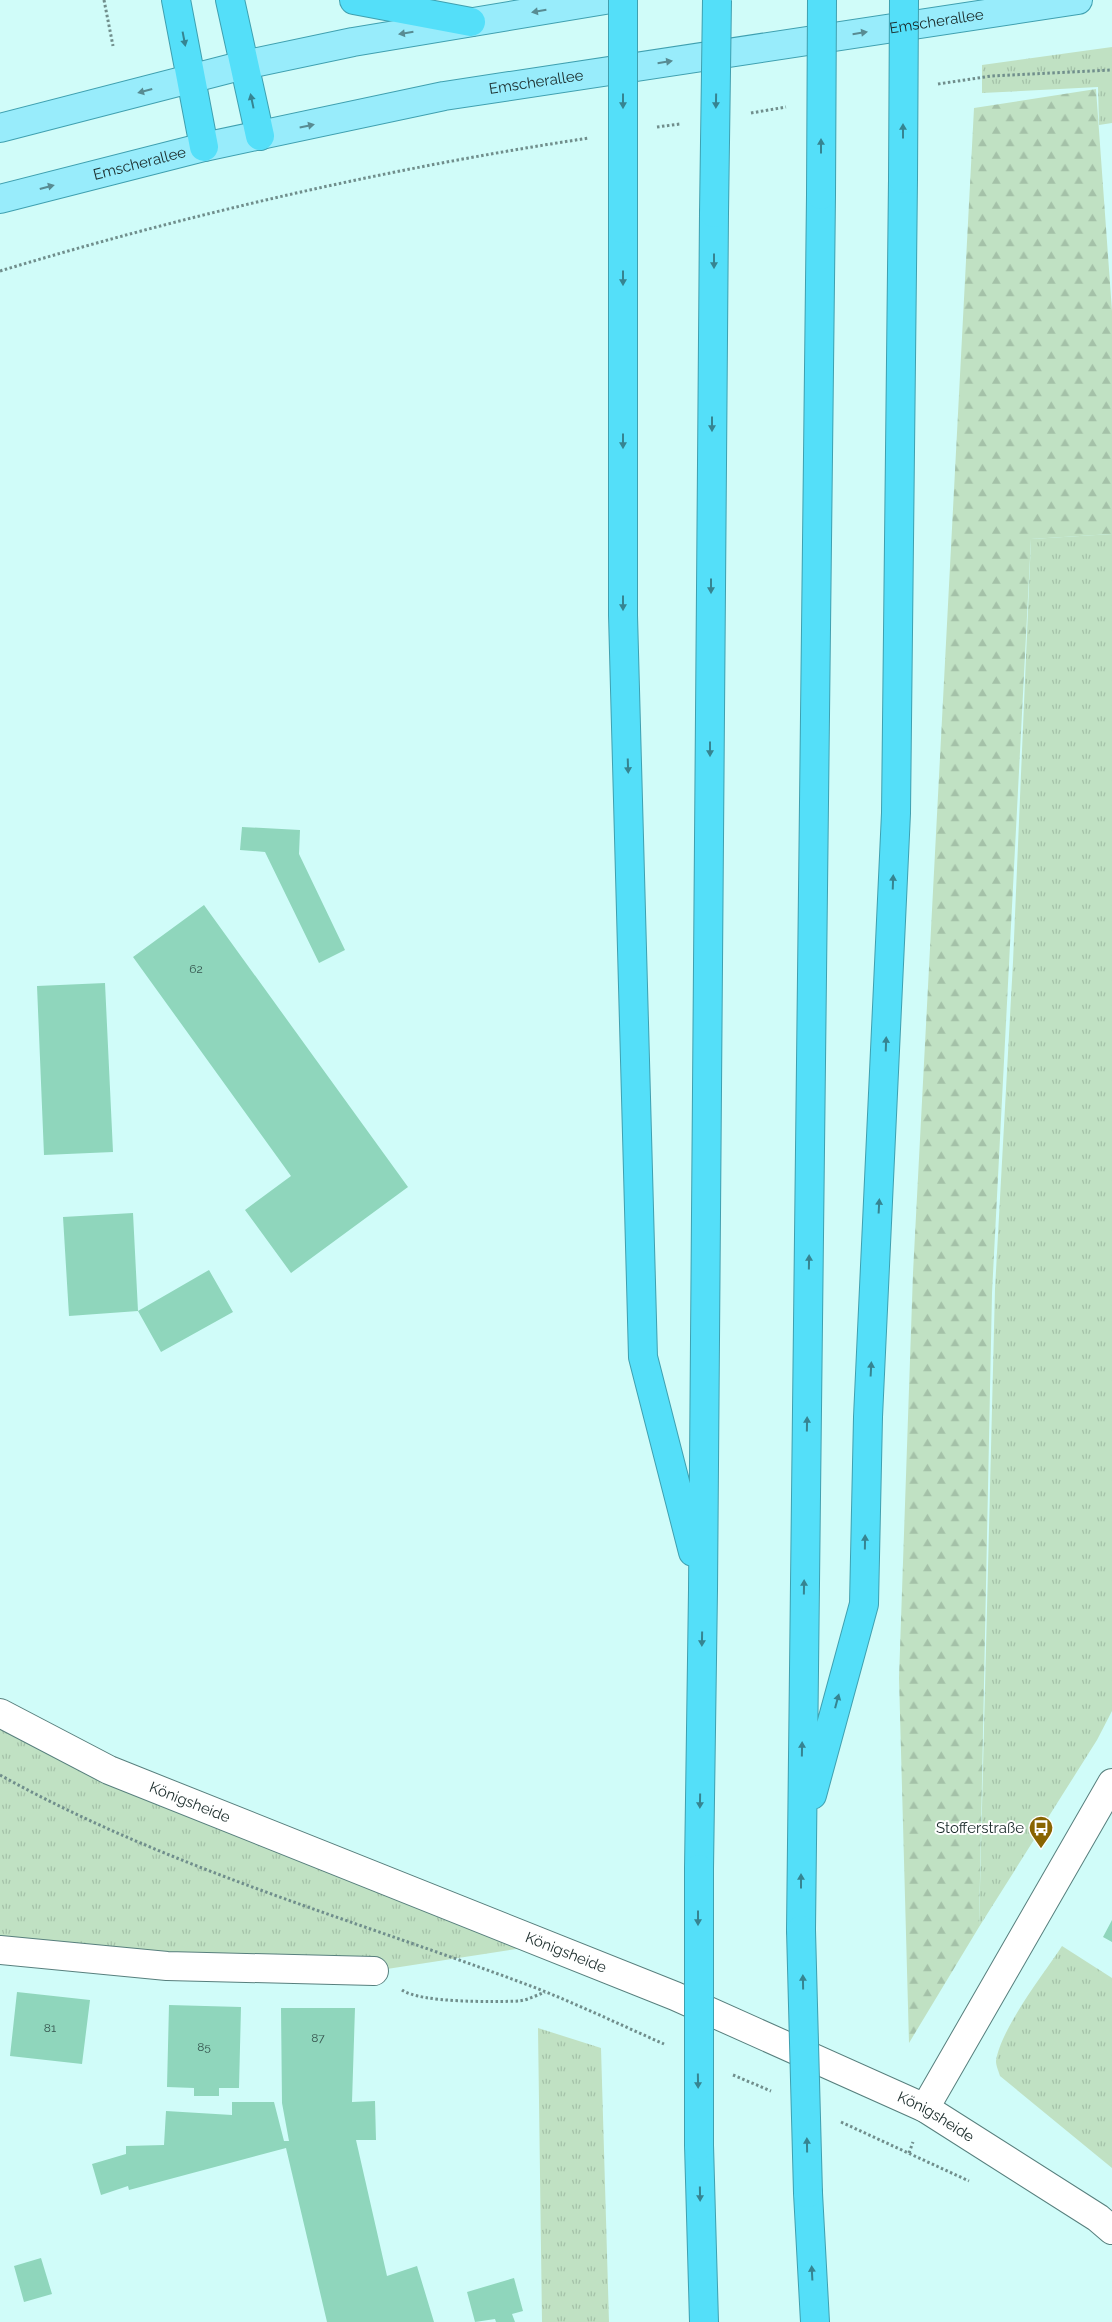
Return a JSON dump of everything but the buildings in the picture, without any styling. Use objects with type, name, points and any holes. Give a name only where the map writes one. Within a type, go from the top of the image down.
[{"type":"highway","points":[[176,0],[204,147]]},
{"type":"highway","points":[[230,0],[260,136]]},
{"type":"highway","points":[[354,0],[471,22]]},
{"type":"highway","points":[[623,0],[623,615],[643,1357],[703,1590]]},
{"type":"highway","points":[[704,2322],[699,2145],[698,1869],[703,1590],[717,0]]},
{"type":"highway","points":[[815,2322],[808,2193],[801,1930],[801,1833],[822,0]]},
{"type":"highway","points":[[801,1833],[864,1604],[868,1417],[896,814],[904,0]]},
{"type":"main road","points":[[0,128],[244,65],[352,42],[604,0]]},
{"type":"main road","name":"Emscherallee","points":[[0,199],[204,147],[444,96],[1078,0]]},
{"type":"main road","name":"Königsheide","points":[[0,1713],[109,1770],[675,1996],[925,2108],[1098,2218],[1112,2230]]},
{"type":"main road","points":[[925,2108],[1112,1783]]},
{"type":"main road","points":[[0,1950],[167,1966],[374,1971]]},
{"type":"path","points":[[104,0],[113,46]]},
{"type":"path","points":[[932,85],[991,76],[1112,70]]},
{"type":"path","points":[[748,113],[787,107]]},
{"type":"path","points":[[651,128],[690,122]]},
{"type":"path","points":[[0,271],[155,227],[344,183],[593,137]]},
{"type":"path","points":[[0,1775],[57,1806],[199,1868],[545,1992],[673,2048]]},
{"type":"path","points":[[409,1995],[439,1999],[521,2001],[545,1992]]},
{"type":"path","points":[[728,2072],[774,2092]]},
{"type":"path","points":[[837,2120],[976,2185]]},
{"type":"green space","points":[[1112,47],[1112,123],[1099,125],[1098,87],[982,93],[982,65]]},
{"type":"green space","points":[[1096,89],[1112,311],[1112,534],[1031,539],[992,1293],[979,1927],[909,2043],[899,1678],[913,1273],[974,108]]},
{"type":"green space","points":[[1112,534],[1112,1711],[1097,1740],[979,1927],[995,1289],[1013,962],[1031,539]]},
{"type":"green space","points":[[0,1713],[548,1944],[374,1971],[0,1950]]},
{"type":"green space","points":[[1062,1946],[1112,1978],[1112,2168],[1000,2076],[996,2065],[999,2048],[1014,2018]]},
{"type":"green space","points":[[538,2028],[601,2048],[609,2322],[542,2322]]},
{"type":"place","name":"Stofferstraße","points":[[1041,1849]]}]
